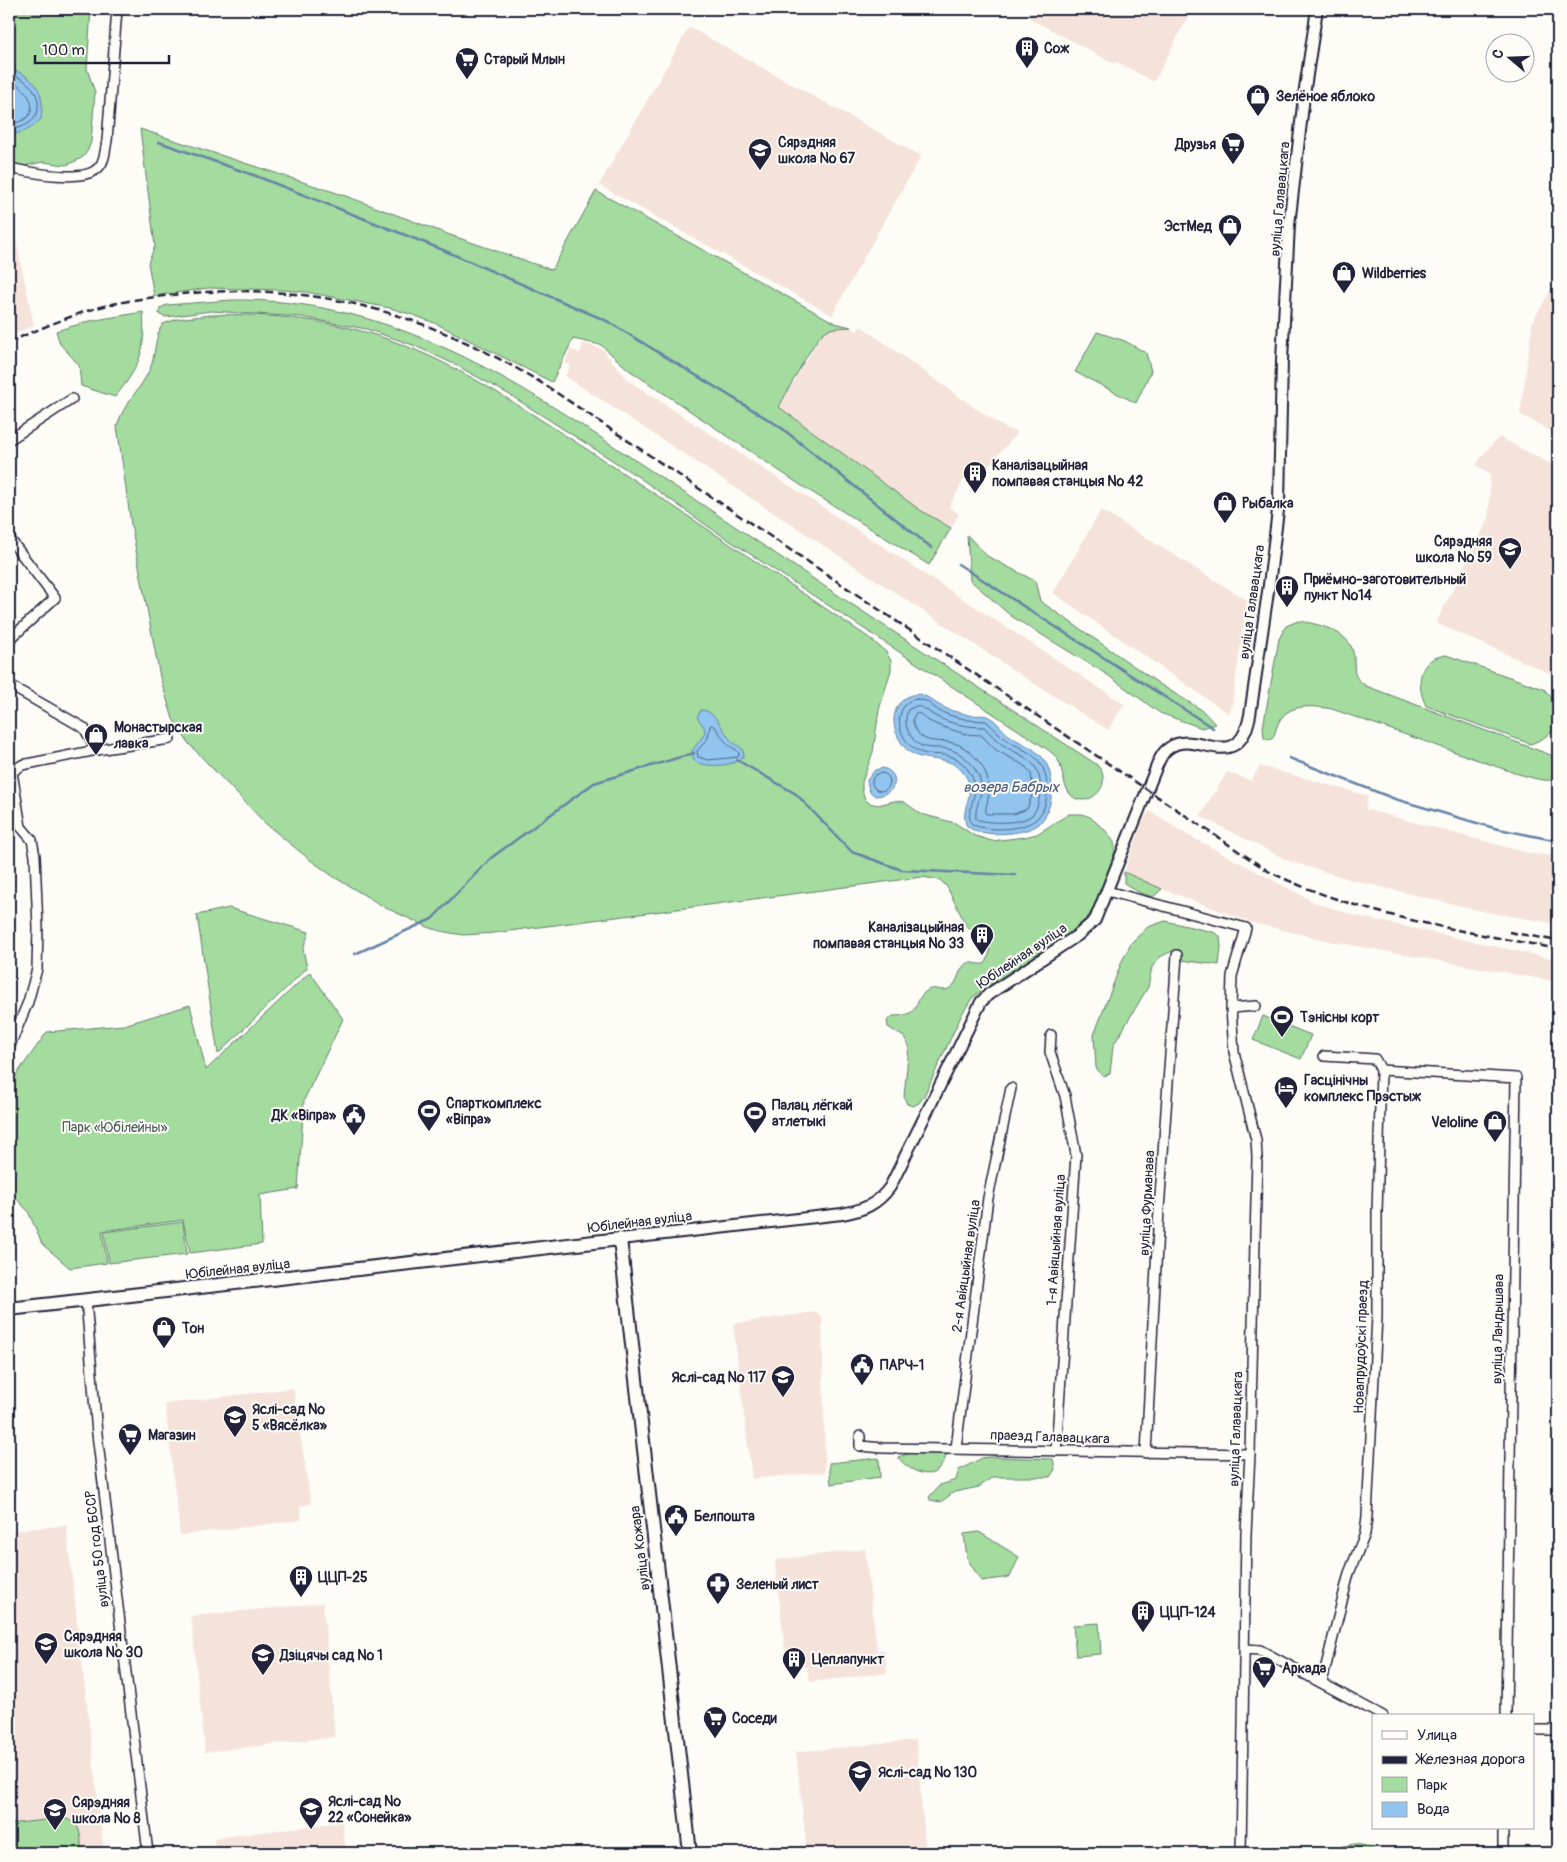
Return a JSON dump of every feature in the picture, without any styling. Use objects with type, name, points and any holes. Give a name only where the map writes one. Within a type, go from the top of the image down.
[{"type":"main road","name":"Юбілейная вуліца","points":[[9,1309],[620,1239]]},
{"type":"main road","name":"вуліца Кожара","points":[[620,1239],[690,1853]]},
{"type":"street","points":[[9,168],[72,176],[90,174],[99,168],[107,142],[117,9]]},
{"type":"street","name":"вуліца Галавацкага","points":[[1241,1853],[1246,1534],[1250,1454],[1257,1151],[1256,1140],[1234,1052],[1231,1008],[1232,976],[1246,928],[1107,891],[1156,768],[1166,750],[1178,744],[1215,747],[1230,746],[1242,739],[1248,728],[1279,502],[1282,360],[1290,225],[1305,88],[1317,9]]},
{"type":"street","points":[[9,440],[72,399]]},
{"type":"street","points":[[9,538],[55,598],[9,640]]},
{"type":"street","points":[[9,685],[84,728],[97,750]]},
{"type":"street","points":[[9,1048],[28,1002],[37,969],[38,928],[35,856],[32,840],[21,827],[12,772],[22,764],[170,739]]},
{"type":"street","name":"Юбілейная вуліца","points":[[620,1239],[842,1214],[858,1211],[874,1204],[890,1187],[981,1002],[989,994],[1085,930],[1095,920],[1107,891]]},
{"type":"street","name":"вуліца Фурманава","points":[[1146,1453],[1159,1210],[1177,955]]},
{"type":"street","points":[[1231,1008],[1256,1006]]},
{"type":"street","name":"1-я Авіяцыйная вуліца","points":[[1051,1035],[1050,1052],[1064,1096],[1076,1155],[1056,1451]]},
{"type":"street","points":[[1324,1056],[1375,1059],[1381,1070]]},
{"type":"street","name":"Новапрудоўскі праезд","points":[[1322,1682],[1350,1573],[1365,1534],[1367,1516],[1377,1316],[1377,1212],[1381,1070]]},
{"type":"street","name":"вуліца Ландышава","points":[[1381,1070],[1516,1078],[1506,1714]]},
{"type":"street","name":"2-я Авіяцыйная вуліца","points":[[956,1448],[988,1198],[998,1142],[1011,1088]]},
{"type":"street","name":"вуліца 50 год БССР","points":[[86,1300],[97,1434],[148,1853]]},
{"type":"street","name":"праезд Галавацкага","points":[[860,1436],[860,1446],[908,1449],[956,1448],[1250,1454]]},
{"type":"street","points":[[1244,1649],[1260,1650],[1379,1714]]},
{"type":"street","points":[[1534,1730],[1558,1730]]},
{"type":"street","points":[[1503,1830],[1503,1853]]},
{"type":"shaded area","points":[[1027,9],[1192,9],[1154,82],[1117,62],[1113,63],[1029,18]]},
{"type":"shaded area","name":"Сярэдняя школа № 67","points":[[689,27],[921,156],[832,315],[599,185]]},
{"type":"shaded area","points":[[9,208],[34,325],[9,336]]},
{"type":"shaded area","points":[[1558,278],[1558,435],[1520,414],[1533,320]]},
{"type":"shaded area","points":[[861,326],[975,408],[1007,429],[1018,432],[984,471],[977,469],[969,470],[949,507],[959,514],[951,528],[920,510],[779,407],[824,332],[831,329],[851,327],[857,331]]},
{"type":"shaded area","points":[[583,343],[602,349],[629,381],[1124,704],[1108,730],[1030,681],[565,376],[571,365],[565,363],[570,349],[580,353]]},
{"type":"shaded area","name":"Сярэдняя школа № 59","points":[[1499,437],[1558,468],[1558,677],[1436,623],[1489,518],[1490,474],[1476,465]]},
{"type":"shaded area","points":[[1101,510],[1247,600],[1232,705],[1229,714],[1053,593]]},
{"type":"shaded area","points":[[1260,766],[1368,796],[1365,809],[1532,854],[1558,856],[1558,924],[1486,912],[1352,880],[1289,861],[1200,816],[1227,772],[1251,781]]},
{"type":"shaded area","points":[[1149,811],[1186,834],[1316,903],[1357,916],[1558,960],[1558,982],[1334,942],[1253,923],[1162,889],[1124,872],[1143,820]]},
{"type":"shaded area","name":"Яслі-сад № 117","points":[[815,1312],[822,1316],[825,1472],[752,1479],[733,1324]]},
{"type":"shaded area","name":"Яслі-сад № 5 «Вясёлка»","points":[[293,1388],[311,1504],[300,1506],[302,1520],[180,1535],[165,1404]]},
{"type":"shaded area","name":"Сярэдняя школа № 30","points":[[66,1525],[104,1853],[9,1853],[9,1531]]},
{"type":"shaded area","points":[[865,1549],[877,1650],[885,1650],[887,1673],[810,1682],[807,1667],[787,1669],[775,1560]]},
{"type":"shaded area","name":"Дзіцячы сад № 1","points":[[323,1603],[335,1737],[205,1752],[191,1616]]},
{"type":"shaded area","name":"Яслі-сад № 130","points":[[916,1740],[926,1853],[807,1853],[796,1752]]},
{"type":"shaded area","name":"Яслі-сад № 22 «Сонейка»","points":[[342,1822],[346,1853],[215,1853],[214,1838]]},
{"type":"green space","points":[[9,9],[91,9],[87,69],[95,92],[91,142],[83,157],[76,161],[66,165],[43,162],[24,166],[9,162]]},
{"type":"green space","points":[[140,129],[343,195],[552,270],[596,191],[835,323],[851,327],[830,329],[819,337],[800,367],[779,407],[920,510],[951,528],[929,565],[802,486],[629,370],[601,345],[573,339],[552,382],[437,324],[390,308],[306,292],[283,290],[209,288],[154,296],[148,263],[155,246]]},
{"type":"green space","points":[[232,300],[287,303],[339,312],[389,326],[438,345],[531,393],[1096,764],[1102,772],[1102,787],[1098,793],[1085,800],[1072,796],[1066,788],[1058,760],[1047,749],[709,527],[637,476],[510,395],[454,364],[413,345],[366,329],[301,317],[211,311],[166,317],[159,313],[160,308],[167,305]]},
{"type":"green space","points":[[143,312],[144,326],[140,358],[115,397],[81,386],[79,365],[60,344],[56,331],[90,321]]},
{"type":"green space","points":[[211,315],[256,315],[302,319],[347,327],[390,340],[442,362],[492,389],[623,473],[868,637],[886,652],[891,661],[891,670],[879,710],[873,752],[862,782],[865,799],[869,803],[878,805],[894,801],[904,802],[921,814],[955,823],[975,836],[992,841],[1037,834],[1069,814],[1082,814],[1090,817],[1105,830],[1114,842],[1115,851],[1104,886],[1094,908],[1087,918],[1066,936],[972,998],[962,1014],[924,1096],[919,1103],[913,1106],[907,1104],[904,1097],[909,1046],[904,1037],[888,1027],[887,1021],[893,1016],[903,1015],[913,1010],[923,994],[928,990],[945,990],[953,986],[965,965],[968,963],[984,964],[990,951],[987,945],[966,925],[947,887],[940,880],[922,877],[494,933],[463,935],[430,928],[386,908],[334,877],[266,824],[189,744],[173,719],[160,677],[131,524],[117,426],[123,411],[150,369],[158,334],[163,324],[177,319]]},
{"type":"green space","points":[[1097,332],[1125,341],[1146,353],[1151,371],[1136,403],[1075,372]]},
{"type":"green space","points":[[967,535],[987,556],[1035,581],[1040,601],[1161,685],[1202,710],[1215,724],[1202,728],[1160,713],[1106,674],[1011,616],[970,580]]},
{"type":"green space","points":[[1298,621],[1322,626],[1339,633],[1350,645],[1353,652],[1355,675],[1366,686],[1556,757],[1558,758],[1558,779],[1543,780],[1518,774],[1325,708],[1303,707],[1290,711],[1280,720],[1272,739],[1267,740],[1264,738],[1263,727],[1279,639],[1286,626]]},
{"type":"green space","points":[[1446,655],[1544,689],[1558,705],[1555,726],[1545,737],[1531,744],[1426,706],[1420,687],[1421,674],[1428,663],[1434,658]]},
{"type":"green space","points":[[1124,872],[1162,889],[1153,897],[1140,893],[1124,883]]},
{"type":"green space","points":[[229,908],[309,932],[303,949],[307,968],[218,1054],[197,915]]},
{"type":"green space","points":[[1165,921],[1213,932],[1220,936],[1219,965],[1181,960],[1181,953],[1172,951],[1160,957],[1152,967],[1148,987],[1113,1046],[1110,1074],[1103,1076],[1096,1068],[1094,1035],[1122,961],[1132,942],[1148,927]]},
{"type":"green space","name":"Парк «Юбілейны»","points":[[310,972],[343,1019],[304,1100],[298,1189],[260,1195],[262,1244],[190,1253],[183,1220],[102,1231],[107,1263],[70,1268],[42,1244],[28,1211],[9,1191],[9,1085],[47,1032],[124,1025],[190,1005],[206,1070]]},
{"type":"green space","name":"Тэнісны корт","points":[[1263,1016],[1311,1035],[1301,1059],[1253,1040]]},
{"type":"green space","points":[[183,1222],[187,1254],[109,1263],[104,1232]]},
{"type":"green space","points":[[911,1453],[947,1454],[939,1469],[929,1474],[911,1469],[898,1457]]},
{"type":"green space","points":[[879,1458],[880,1477],[831,1484],[829,1463]]},
{"type":"green space","points":[[982,1458],[1053,1459],[1055,1469],[1050,1477],[993,1477],[979,1487],[954,1492],[941,1502],[930,1500],[929,1497],[940,1485],[956,1480],[959,1470]]},
{"type":"green space","points":[[979,1532],[1019,1557],[1010,1577],[981,1581],[967,1558],[964,1534]]},
{"type":"green space","points":[[1099,1623],[1101,1654],[1076,1656],[1073,1625]]},
{"type":"green space","points":[[63,1818],[74,1823],[77,1827],[82,1853],[9,1853],[9,1824]]},
{"type":"green space","points":[[1355,1844],[1374,1849],[1379,1853],[1331,1853],[1343,1846]]},
{"type":"water","points":[[9,68],[26,76],[37,86],[42,109],[41,119],[34,126],[14,134],[9,134]]},
{"type":"water","name":"возера Бабрых","points":[[917,694],[925,696],[951,710],[968,715],[987,716],[1010,736],[1042,757],[1050,772],[1052,791],[1048,809],[1039,824],[1024,831],[1003,834],[973,830],[967,826],[965,814],[970,789],[965,775],[957,766],[948,762],[920,757],[911,753],[903,745],[896,732],[894,719],[898,706],[906,698]]},
{"type":"water","points":[[701,710],[714,716],[731,741],[742,749],[744,755],[741,759],[721,765],[705,765],[694,761],[692,751],[705,733],[704,727],[697,717]]},
{"type":"water","points":[[883,768],[893,775],[894,785],[887,793],[875,796],[869,791],[867,780],[875,770]]},
{"type":"waterway","points":[[159,142],[256,176],[443,250],[607,321],[779,426],[932,548]]},
{"type":"waterway","points":[[958,564],[1213,728]]},
{"type":"waterway","points":[[355,954],[432,919],[491,858],[594,783],[694,753]]},
{"type":"waterway","points":[[1289,758],[1395,799],[1494,828],[1558,841]]},
{"type":"waterway","points":[[737,760],[796,794],[852,852],[902,870],[1015,875]]},
{"type":"railway","points":[[9,342],[69,317],[110,305],[162,296],[224,291],[274,292],[322,298],[368,307],[414,321],[459,339],[503,361],[548,387],[1268,871],[1338,899],[1410,920],[1558,949]]},
{"type":"railway","points":[[1509,932],[1558,941]]},
{"type":"place","name":"Сож","points":[[1027,69]]},
{"type":"place","name":"Старый Млын","points":[[467,80]]},
{"type":"place","name":"Зелёное яблоко","points":[[1258,117]]},
{"type":"place","name":"Друзья","points":[[1233,165]]},
{"type":"place","name":"Сярэдняя школа № 67","points":[[760,171]]},
{"type":"place","name":"ЭстМед","points":[[1230,247]]},
{"type":"place","name":"Wildberries","points":[[1344,294]]},
{"type":"place","name":"Каналізацыйная помпавая станцыя № 42","points":[[975,494]]},
{"type":"place","name":"Рыбалка","points":[[1225,524]]},
{"type":"place","name":"Сярэдняя школа № 59","points":[[1510,570]]},
{"type":"place","name":"Приёмно-заготовительный пункт №14","points":[[1287,608]]},
{"type":"place","name":"Монастырская лавка","points":[[96,756]]},
{"type":"place","name":"Каналізацыйная помпавая станцыя № 33","points":[[982,956]]},
{"type":"place","name":"Тэнісны корт","points":[[1282,1038]]},
{"type":"place","name":"Гасцінічны комплекс Прэстыж","points":[[1286,1109]]},
{"type":"place","name":"Спарткомплекс «Віпра»","points":[[429,1132]]},
{"type":"place","name":"Палац лёгкай атлетыкі","points":[[755,1134]]},
{"type":"place","name":"ДК «Віпра»","points":[[354,1136]]},
{"type":"place","name":"Veloline","points":[[1495,1143]]},
{"type":"place","name":"Тон","points":[[164,1349]]},
{"type":"place","name":"ПАРЧ-1","points":[[862,1386]]},
{"type":"place","name":"Яслі-сад № 117","points":[[783,1398]]},
{"type":"place","name":"Яслі-сад № 5 «Вясёлка»","points":[[235,1438]]},
{"type":"place","name":"Магазин","points":[[130,1456]]},
{"type":"place","name":"Белпошта","points":[[676,1537]]},
{"type":"place","name":"ЦЦП-25","points":[[301,1598]]},
{"type":"place","name":"Зеленый лист","points":[[718,1605]]},
{"type":"place","name":"ЦЦП-124","points":[[1143,1633]]},
{"type":"place","name":"Сярэдняя школа № 30","points":[[46,1665]]},
{"type":"place","name":"Дзіцячы сад № 1","points":[[263,1676]]},
{"type":"place","name":"Цеплапункт","points":[[794,1680]]},
{"type":"place","name":"Аркада","points":[[1264,1689]]},
{"type":"place","name":"Соседи","points":[[715,1739]]},
{"type":"place","name":"Яслі-сад № 130","points":[[860,1793]]},
{"type":"place","name":"Яслі-сад № 22 «Сонейка»","points":[[311,1830]]},
{"type":"place","name":"Сярэдняя школа № 8","points":[[55,1831]]}]
